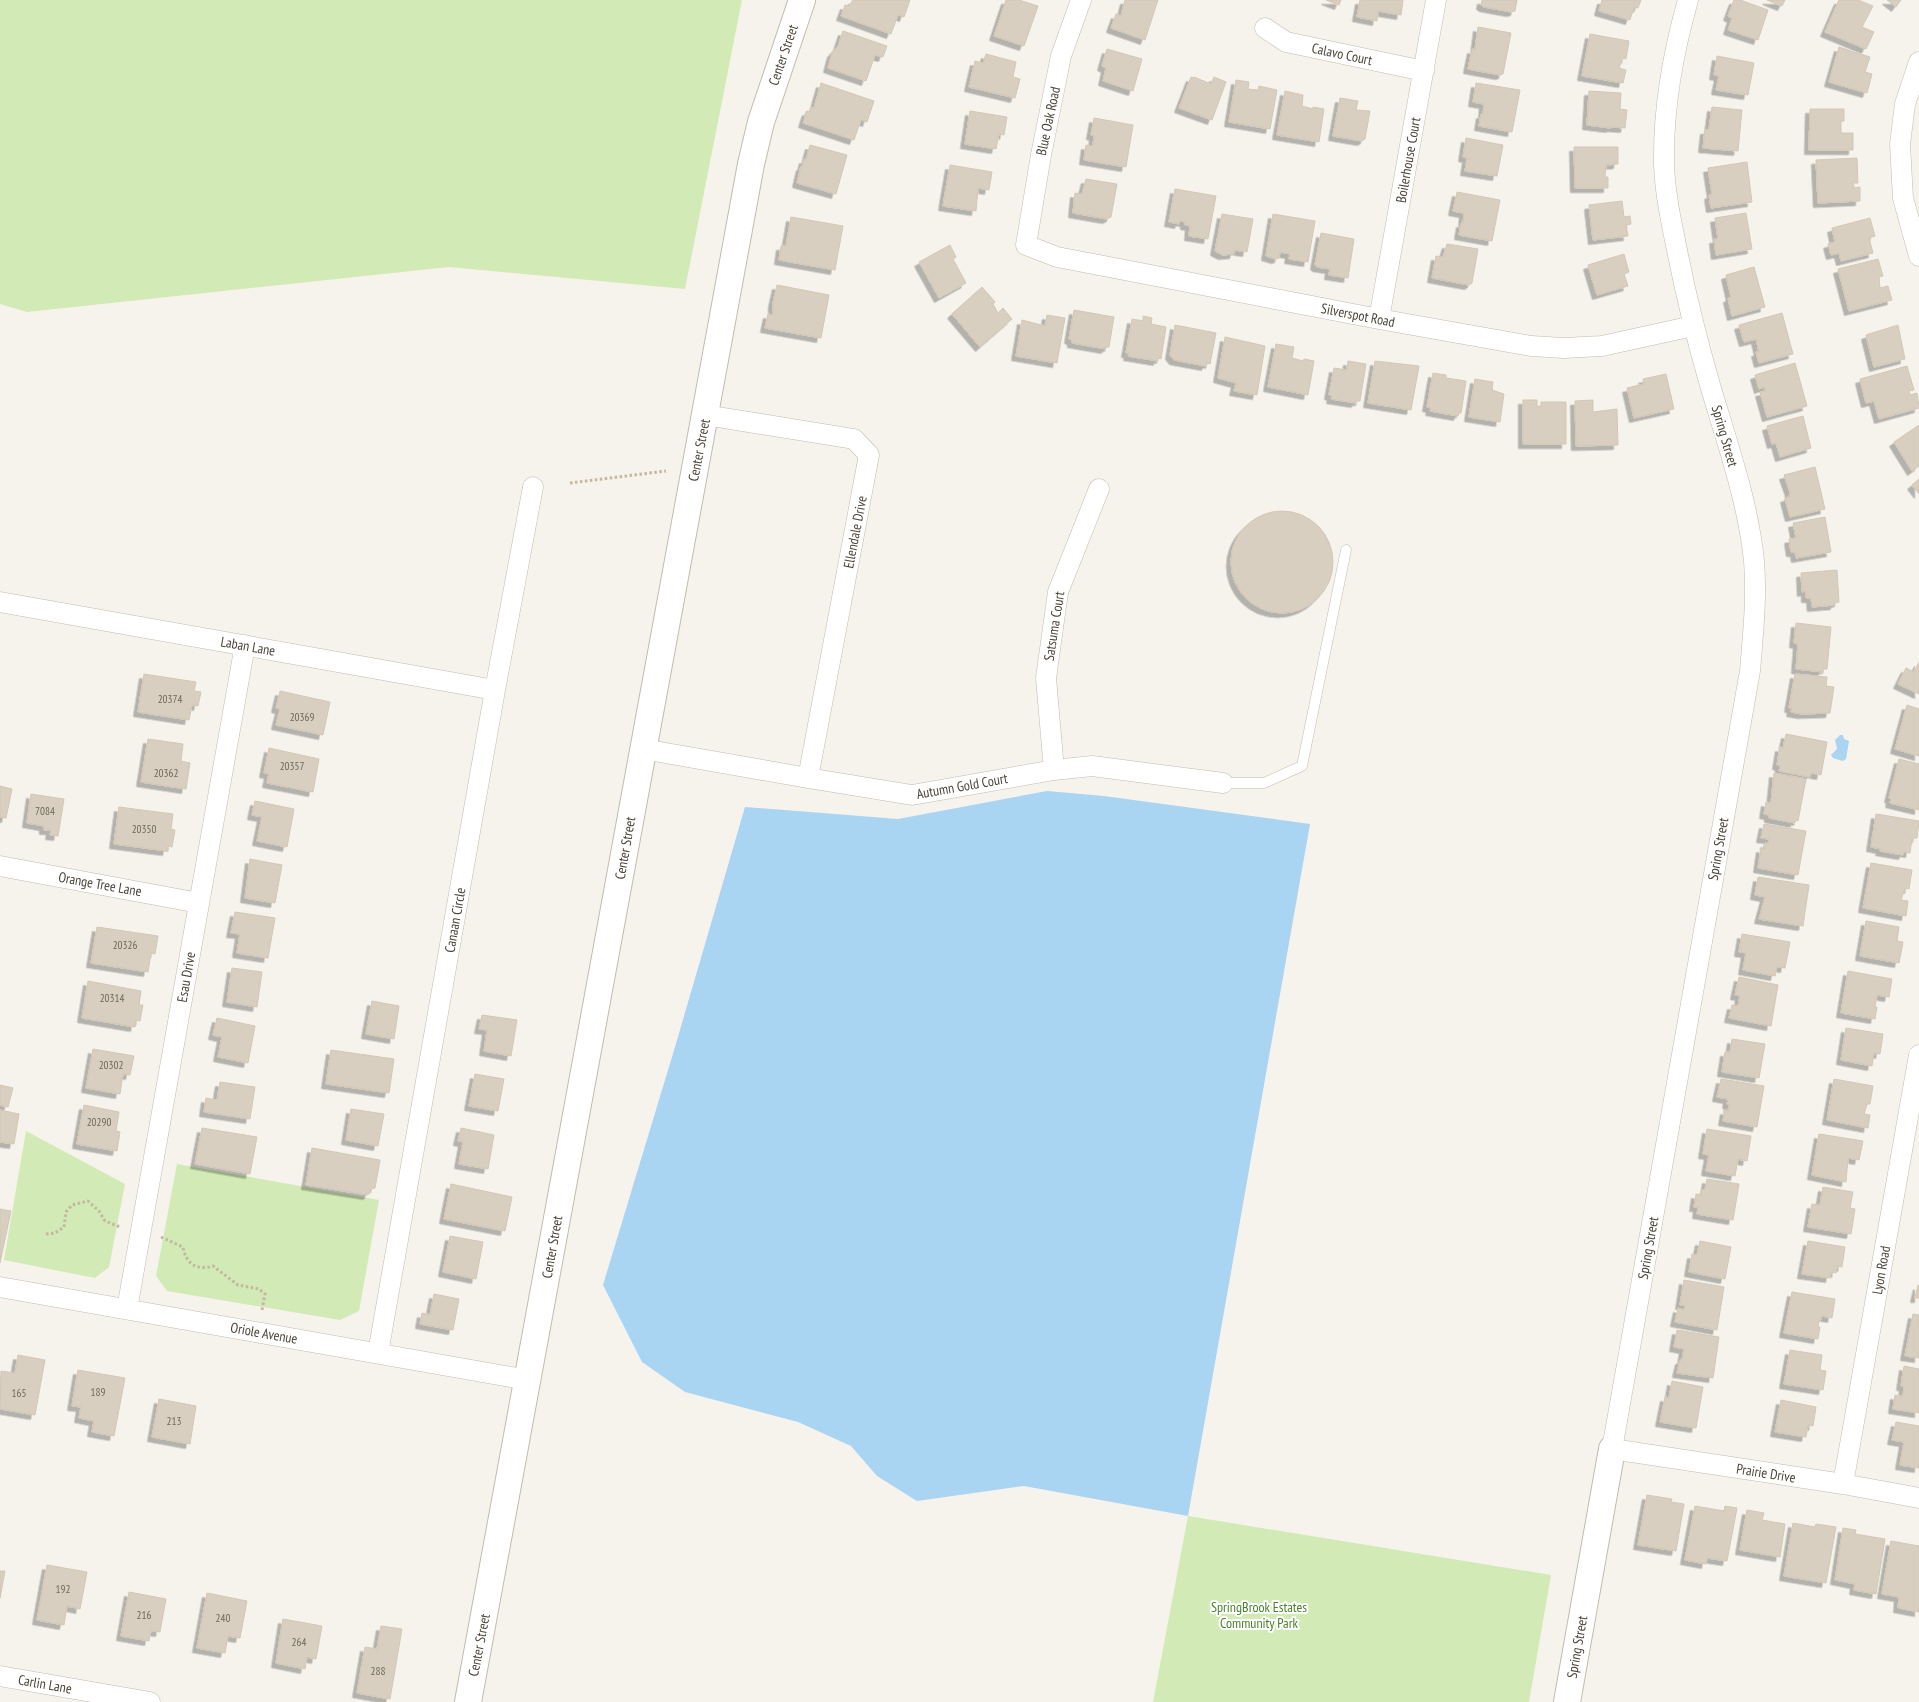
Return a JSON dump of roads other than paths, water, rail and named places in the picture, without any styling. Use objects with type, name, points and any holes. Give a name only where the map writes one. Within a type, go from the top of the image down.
[{"type":"street","name":"Center Street","points":[[468,1702],[751,164],[761,122],[802,0]]},
{"type":"street","name":"Blue Oak Road","points":[[1026,245],[1041,154],[1061,56],[1081,0]]},
{"type":"street","name":"Boilerhouse Court","points":[[1379,319],[1436,0]]},
{"type":"street","name":"Spring Street","points":[[1567,1702],[1750,671],[1755,598],[1754,561],[1734,466],[1693,326],[1668,208],[1664,165],[1665,122],[1670,79],[1688,0]]},
{"type":"street","name":"Calavo Court","points":[[1265,28],[1286,42],[1424,71]]},
{"type":"street","points":[[1919,62],[1905,104],[1900,144],[1903,198],[1919,256]]},
{"type":"street","name":"Silverspot Road","points":[[1026,245],[1058,256],[1379,319],[1531,346],[1564,348],[1602,346],[1693,326]]},
{"type":"street","name":"Ellendale Drive","points":[[706,415],[854,439],[869,455],[808,778]]},
{"type":"street","name":"Canaan Circle","points":[[378,1353],[495,690],[533,487]]},
{"type":"street","name":"Satsuma Court","points":[[1054,770],[1046,678],[1058,592],[1099,489]]},
{"type":"street","name":"Laban Lane","points":[[0,602],[495,690]]},
{"type":"street","name":"Esau Drive","points":[[127,1309],[245,645]]},
{"type":"street","name":"Autumn Gold Court","points":[[643,749],[912,795],[1054,770],[1092,766],[1223,783]]},
{"type":"street","name":"Orange Tree Lane","points":[[0,866],[200,902]]},
{"type":"street","name":"Lyon Road","points":[[1843,1484],[1919,1055]]},
{"type":"street","name":"Oriole Avenue","points":[[0,1286],[528,1380]]},
{"type":"street","name":"Prairie Drive","points":[[1612,1449],[1843,1484],[1919,1498]]},
{"type":"street","name":"Carlin Lane","points":[[0,1676],[150,1702]]},
{"type":"lane","points":[[1223,783],[1264,782],[1302,766],[1346,550]]},
{"type":"water","points":[[1840,735],[1843,735],[1844,739],[1849,741],[1846,759],[1843,761],[1833,758],[1831,755],[1837,749],[1835,740]]},
{"type":"water","points":[[1047,791],[1104,796],[1310,824],[1188,1516],[1024,1486],[917,1501],[877,1476],[851,1446],[798,1422],[685,1392],[642,1362],[603,1285],[745,807],[898,819]]},
{"type":"park label","name":"SpringBrook Estates Community Park","points":[[1259,1615]]}]
